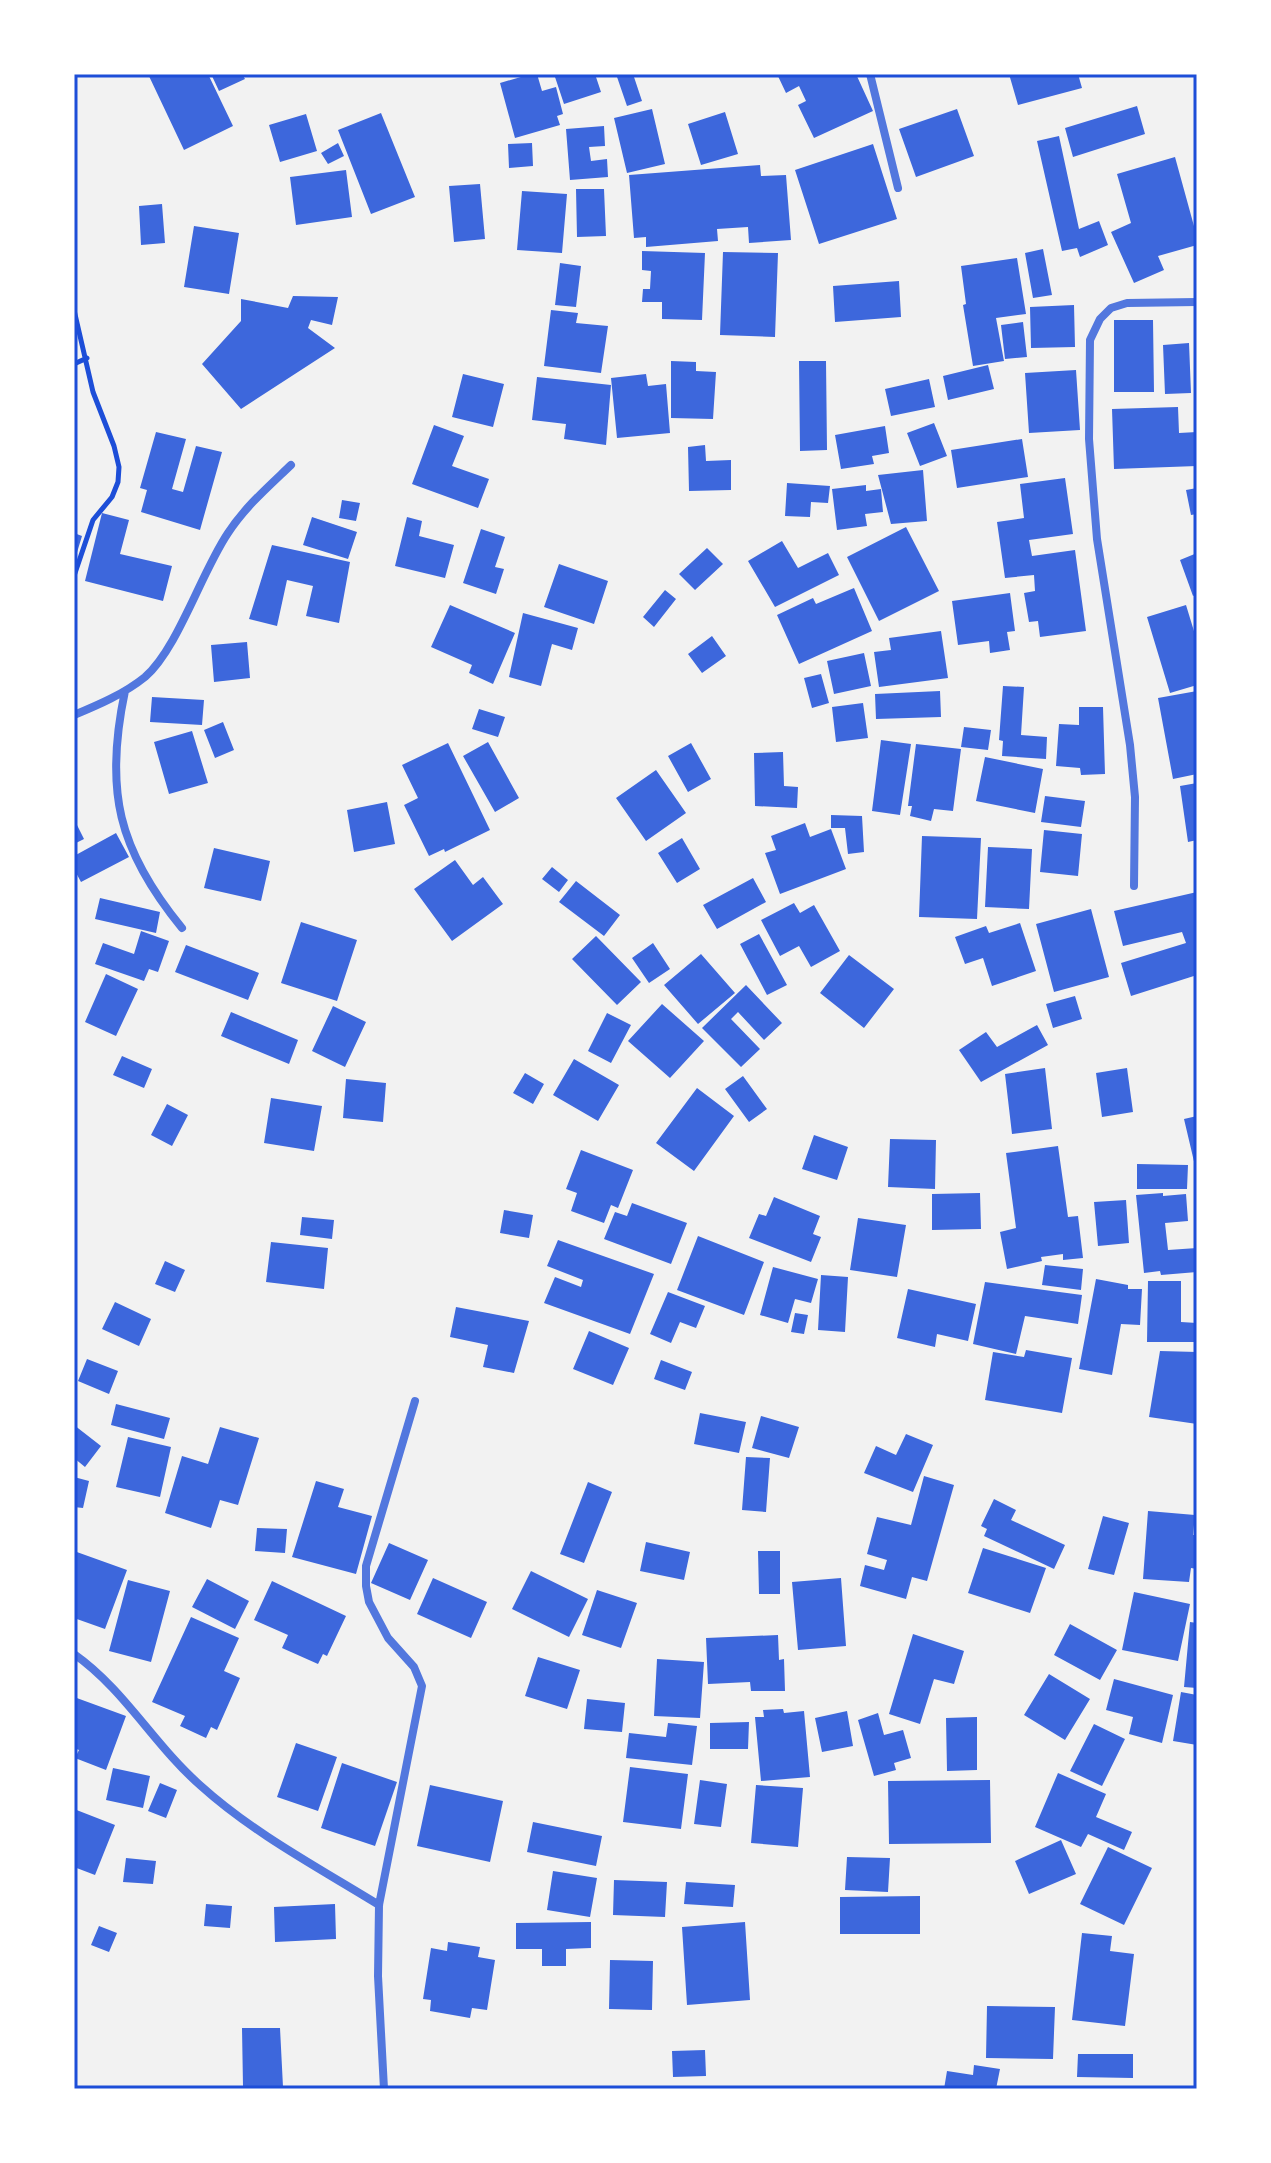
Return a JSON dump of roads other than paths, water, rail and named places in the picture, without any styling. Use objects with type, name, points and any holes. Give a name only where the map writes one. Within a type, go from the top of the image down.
[{"type":"street","points":[[870,74],[898,188]]},
{"type":"street","points":[[1134,886],[1135,797],[1130,745],[1096,525],[1089,439],[1090,340],[1100,319],[1111,308],[1127,303],[1197,302]]},
{"type":"street","points":[[74,715],[125,691],[146,676],[160,660],[205,570],[229,531],[253,501],[291,465]]},
{"type":"street","points":[[125,691],[116,753],[120,818],[137,865],[182,928]]},
{"type":"street","points":[[384,2089],[378,1976],[379,1905],[422,1686],[414,1667],[388,1638],[369,1602],[366,1566],[415,1401]]},
{"type":"street","points":[[74,1654],[120,1695],[167,1754],[201,1787],[288,1848],[379,1905]]}]
